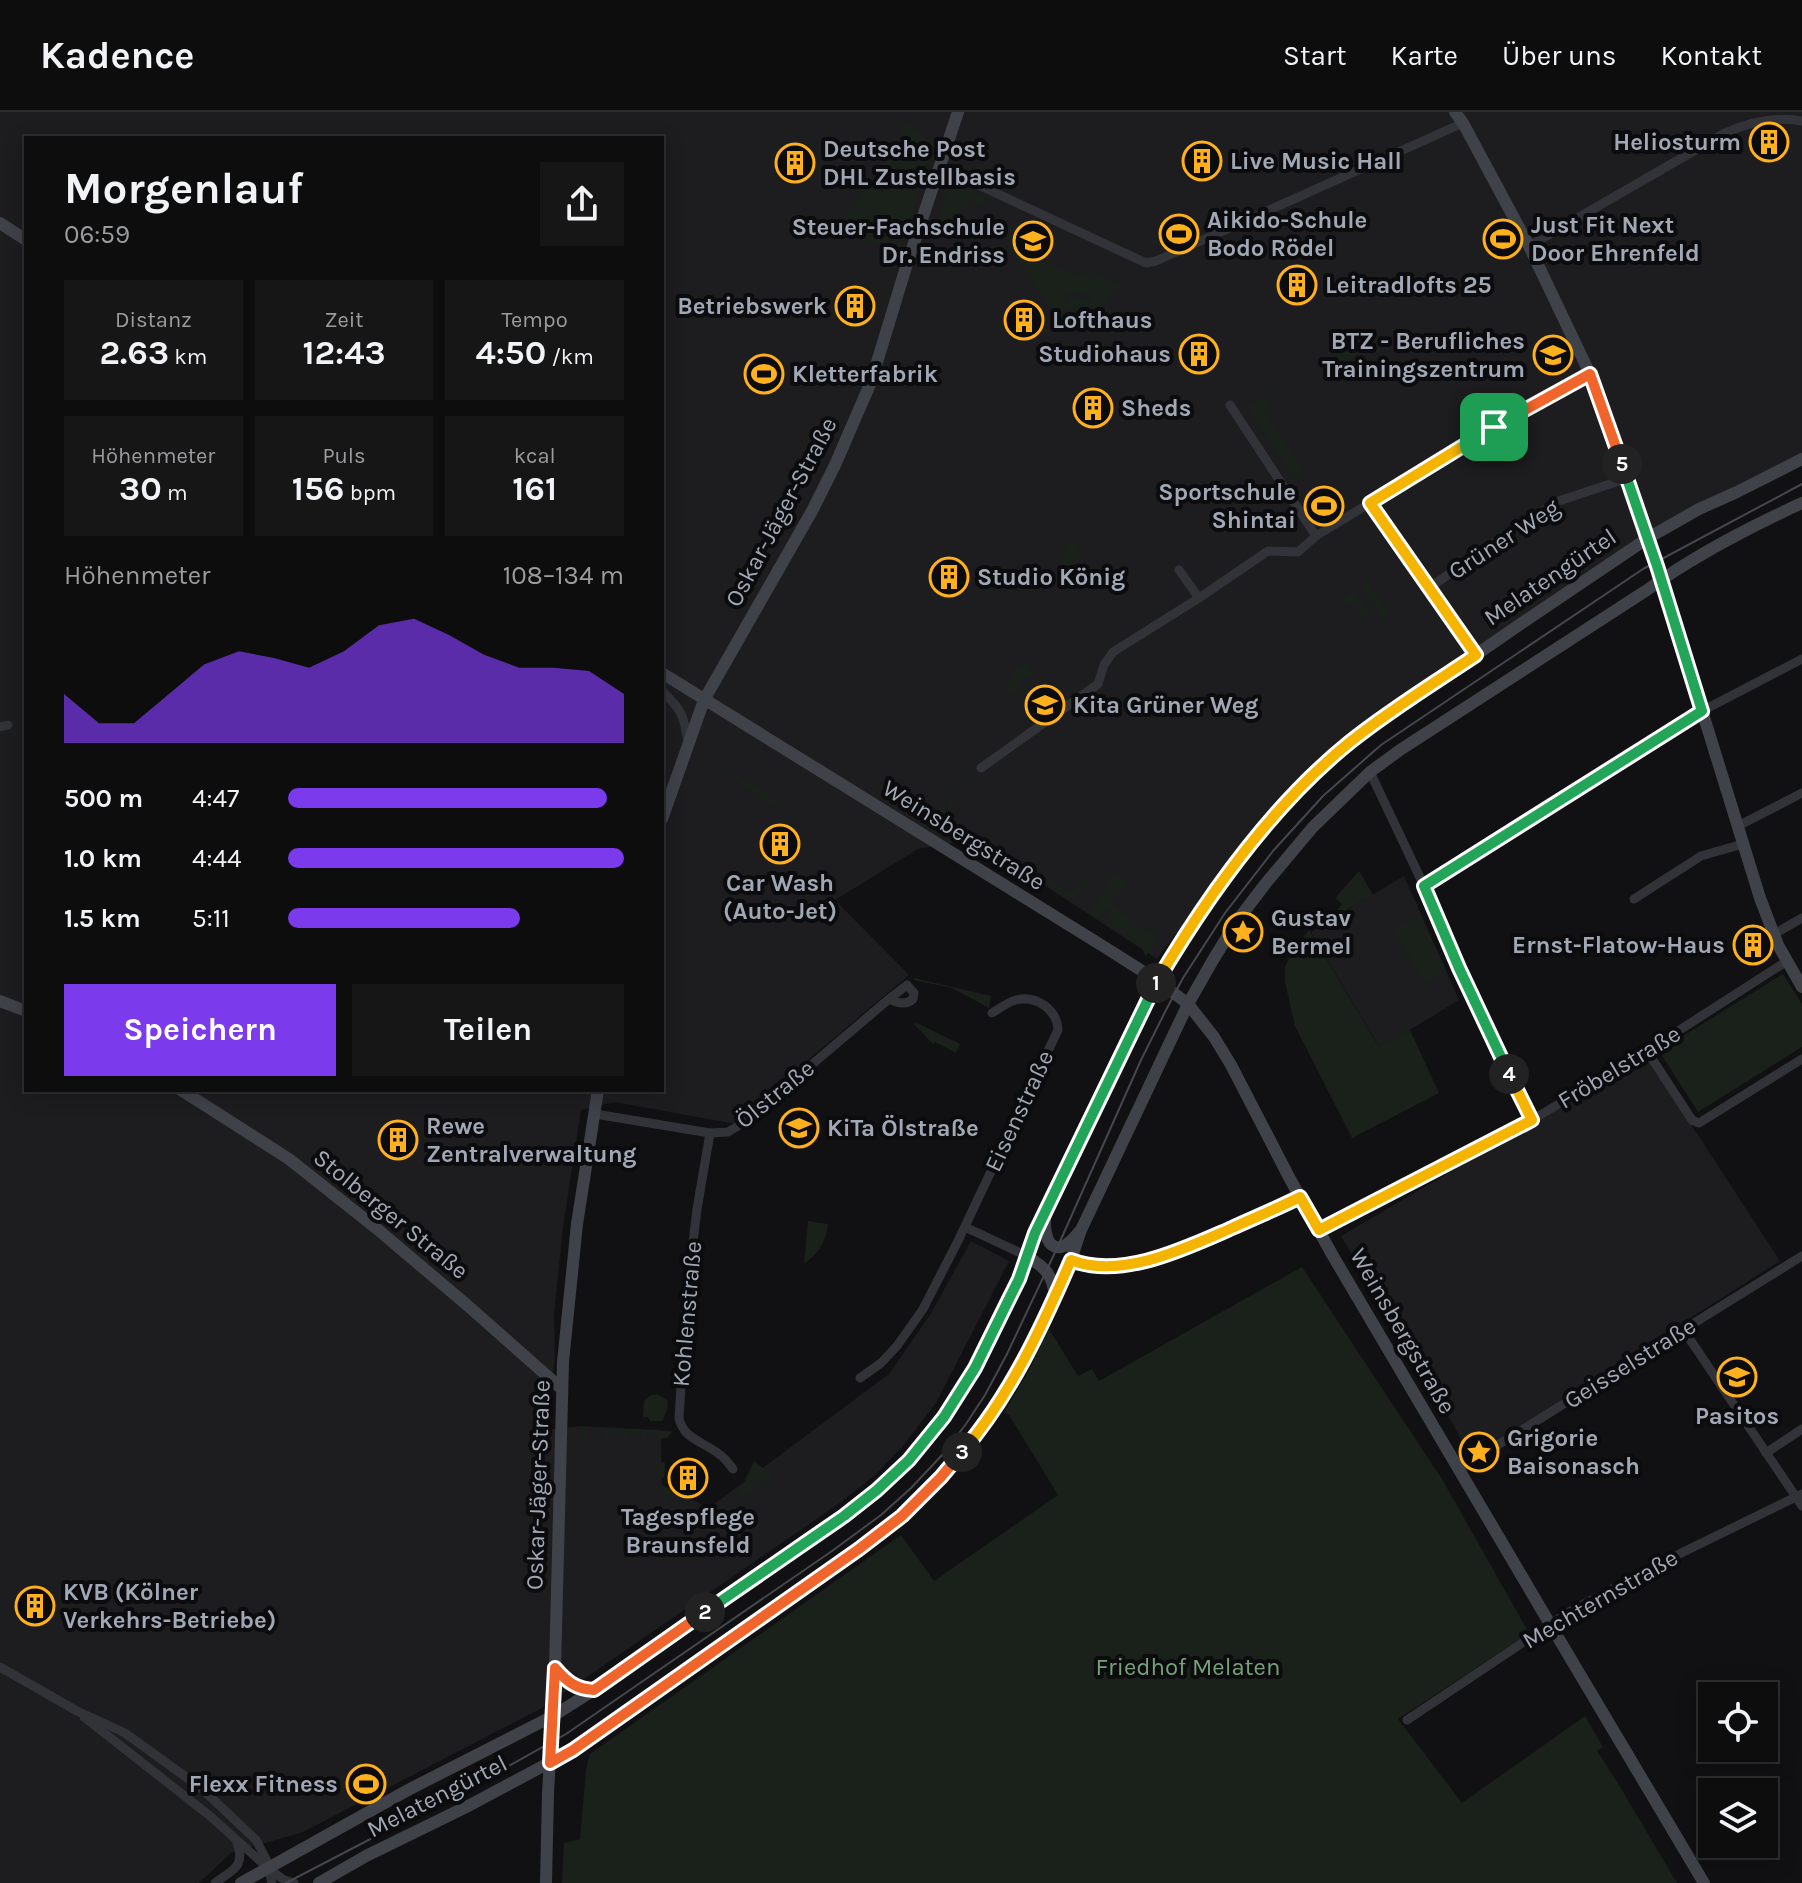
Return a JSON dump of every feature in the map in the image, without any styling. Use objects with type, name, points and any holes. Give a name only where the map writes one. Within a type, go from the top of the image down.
[{"type":"main road","name":"Oskar-Jäger-Straße","points":[[664,813],[704,700],[812,511],[873,377],[958,112]]},
{"type":"main road","points":[[1455,112],[1529,246],[1590,374],[1648,538],[1774,934],[1802,987]]},
{"type":"main road","points":[[0,223],[24,239]]},
{"type":"main road","name":"Melatengürtel","points":[[241,1883],[408,1790],[553,1716],[844,1516],[877,1490],[909,1460],[944,1417],[975,1368],[1019,1279],[1035,1233],[1158,981],[1209,900],[1239,859],[1294,795],[1351,741],[1648,538],[1699,509],[1802,459]]},
{"type":"main road","name":"Melatengürtel","points":[[320,1882],[573,1750],[902,1516],[973,1439],[1020,1366],[1188,1004],[1226,938],[1279,865],[1370,772],[1436,725],[1728,538],[1802,503]]},
{"type":"main road","name":"Weinsbergstraße","points":[[664,674],[1158,981],[1188,1004],[1231,1065],[1319,1230],[1704,1883]]},
{"type":"main road","points":[[0,1001],[24,1010]]},
{"type":"main road","name":"Stolberger Straße","points":[[184,1092],[289,1159],[408,1254],[562,1389]]},
{"type":"main road","name":"Oskar-Jäger-Straße","points":[[546,1883],[562,1389],[571,1276],[598,1092]]},
{"type":"main road","points":[[1046,1212],[1045,1234],[1051,1245],[1068,1244],[1081,1230]]},
{"type":"main road","points":[[1027,1256],[1050,1275],[1055,1296]]},
{"type":"main road","points":[[555,1668],[573,1686],[594,1690]]},
{"type":"street","points":[[1529,246],[1725,133],[1757,121],[1802,121]]},
{"type":"street","points":[[940,167],[1146,263],[1463,123]]},
{"type":"street","points":[[981,768],[1098,684],[1104,665],[1113,652],[1268,551],[1298,552],[1316,536],[1504,421],[1590,374]]},
{"type":"street","points":[[1230,405],[1316,536]]},
{"type":"street","name":"Grüner Weg","points":[[1429,588],[1559,501],[1628,478]]},
{"type":"street","name":"Grüner Weg","points":[[1370,503],[1476,655]]},
{"type":"street","points":[[1179,570],[1199,598]]},
{"type":"street","points":[[1424,886],[1702,711],[1802,659]]},
{"type":"street","points":[[664,693],[680,708],[688,743]]},
{"type":"street","points":[[1370,772],[1532,1120]]},
{"type":"street","points":[[1738,826],[1802,793]]},
{"type":"street","points":[[1634,899],[1701,856],[1743,844]]},
{"type":"street","points":[[1774,934],[1802,918]]},
{"type":"street","name":"Fröbelstraße","points":[[1319,1230],[1532,1120],[1794,968]]},
{"type":"street","name":"Ölstraße","points":[[595,1114],[710,1133],[728,1132],[743,1123],[889,999]]},
{"type":"street","name":"Eisenstraße","points":[[860,1378],[881,1363],[908,1330],[934,1287],[1058,1030],[1051,1009],[1032,1000],[1015,1000],[992,1013]]},
{"type":"street","points":[[1647,1051],[1692,1120],[1699,1123],[1802,1059]]},
{"type":"street","name":"Kohlenstraße","points":[[710,1133],[687,1292],[679,1424],[689,1436],[723,1456],[733,1469]]},
{"type":"street","points":[[1071,1260],[1085,1266],[1113,1266],[1174,1253],[1300,1197]]},
{"type":"street","points":[[965,1227],[1027,1256]]},
{"type":"street","name":"Geisselstraße","points":[[1459,1469],[1802,1256]]},
{"type":"street","points":[[1683,1329],[1800,1499]]},
{"type":"street","points":[[1766,1453],[1802,1429]]},
{"type":"street","name":"Mechternstraße","points":[[1407,1720],[1550,1624],[1669,1559],[1800,1499]]},
{"type":"street","points":[[0,1667],[77,1711],[125,1733],[201,1788],[256,1840],[272,1883]]},
{"type":"street","points":[[77,1711],[180,1792],[268,1868],[294,1883]]},
{"type":"street","points":[[215,1883],[240,1862],[241,1855],[235,1840]]},
{"type":"street","points":[[261,1849],[286,1859]]},
{"type":"street","points":[[310,1883],[320,1882]]},
{"type":"shaded area","points":[[0,112],[1802,112],[1802,454],[1650,531],[1355,730],[1255,828],[1157,959],[974,839],[918,849],[835,900],[909,975],[736,1124],[614,1102],[581,1110],[563,1227],[554,1315],[555,1357],[546,1430],[581,1426],[661,1430],[662,1485],[709,1508],[889,1374],[930,1315],[971,1241],[1009,1261],[936,1403],[902,1447],[875,1475],[841,1502],[542,1708],[303,1832],[231,1853],[199,1883],[0,1883]]},
{"type":"shaded area","points":[[1404,876],[1459,1000],[1380,1048],[1311,932]]},
{"type":"shaded area","points":[[1647,1057],[1780,1261],[1471,1457],[1419,1363],[1341,1236]]},
{"type":"green space","points":[[904,121],[934,145],[900,250],[852,235],[844,229],[842,220],[902,141],[899,127]]},
{"type":"green space","points":[[951,181],[988,198],[985,206],[972,201],[964,205],[952,229],[937,223]]},
{"type":"green space","points":[[1009,244],[1078,277],[1089,270],[1120,285],[1080,331],[1065,331]],"holes":[[[1077,291],[1085,295],[1091,306],[1086,316],[1072,318],[1064,313],[1063,301],[1067,294]]]},
{"type":"green space","points":[[1070,297],[1086,300],[1089,305],[1086,312],[1068,310],[1065,307]]},
{"type":"green space","points":[[1378,332],[1384,340],[1329,371],[1324,363],[1266,399],[1270,405],[1264,410],[1303,471],[1293,478],[1247,407]]},
{"type":"green space","points":[[1072,539],[1083,555],[1063,567],[1060,562]]},
{"type":"green space","points":[[1367,580],[1391,617],[1385,620],[1361,585]]},
{"type":"green space","points":[[1354,590],[1371,616],[1363,621],[1353,604],[1343,604],[1340,599]]},
{"type":"green space","points":[[1026,663],[1034,674],[1021,683],[1023,688],[1010,696],[1006,691],[1012,671]]},
{"type":"green space","points":[[978,763],[940,825],[935,822]]},
{"type":"green space","points":[[722,766],[780,800],[773,806],[768,800],[765,802]]},
{"type":"green space","points":[[951,819],[1072,894],[1087,871],[1089,873],[1075,898],[1069,900],[946,828]]},
{"type":"green space","points":[[1359,871],[1373,895],[1340,914],[1337,910],[1342,904],[1335,898]]},
{"type":"green space","points":[[1114,873],[1127,880],[1112,904],[1158,938],[1146,956],[1140,946],[1106,920],[1111,909],[1107,907],[1098,919],[1092,915],[1092,909]]},
{"type":"green space","points":[[1421,916],[1446,970],[1425,983],[1393,930]]},
{"type":"green space","points":[[1309,930],[1379,1047],[1410,1030],[1439,1093],[1352,1138],[1295,1026],[1285,982],[1285,967],[1289,958]]},
{"type":"green space","points":[[1783,974],[1802,1004],[1802,1047],[1698,1112],[1659,1051]]},
{"type":"green space","points":[[914,978],[991,996],[989,1008],[952,988]]},
{"type":"green space","points":[[914,1024],[960,1044],[956,1053],[935,1042],[933,1044]]},
{"type":"green space","points":[[808,1221],[828,1224],[821,1247],[804,1264]]},
{"type":"green space","name":"Friedhof Melaten","points":[[1302,1267],[1442,1479],[1529,1633],[1398,1719],[1462,1803],[1585,1716],[1603,1747],[1597,1751],[1677,1883],[562,1883],[564,1843],[580,1839],[590,1754],[901,1535],[934,1581],[1058,1495],[1009,1415],[1004,1412],[1049,1329],[1078,1376],[1092,1369],[1099,1381]]},
{"type":"green space","points":[[657,1394],[667,1400],[667,1408],[663,1421],[650,1421],[648,1417],[643,1417],[644,1401]]},
{"type":"green space","points":[[582,1428],[672,1432],[667,1438],[658,1439],[658,1432],[647,1432],[646,1438],[643,1438],[643,1432],[628,1431],[627,1438],[624,1438],[624,1431],[609,1431],[608,1437],[605,1437],[605,1431],[597,1430],[596,1444],[595,1430],[588,1429],[585,1444],[585,1439],[581,1438]]},
{"type":"green space","points":[[754,1461],[774,1476],[740,1499],[736,1494],[688,1527],[682,1515],[690,1523],[741,1489]]},
{"type":"green space","points":[[658,1462],[665,1463],[664,1486],[672,1490],[665,1505],[665,1516],[672,1517],[656,1526],[656,1521],[662,1521],[664,1478],[658,1477]]},
{"type":"tram line","points":[[286,1883],[566,1734],[832,1551],[881,1515],[911,1488],[944,1453],[985,1395],[1058,1246],[1166,1010],[1225,913],[1273,851],[1323,796],[1381,745],[1643,569],[1802,484]]},
{"type":"place","name":"Heliosturm","points":[[1769,142]]},
{"type":"place","name":"Live Music Hall","points":[[1202,161]]},
{"type":"place","name":"Deutsche Post DHL Zustellbasis","points":[[795,163]]},
{"type":"place","name":"Aikido-Schule Bodo Rödel","points":[[1179,234]]},
{"type":"place","name":"Just Fit Next Door Ehrenfeld","points":[[1503,239]]},
{"type":"place","name":"Steuer-Fachschule Dr. Endriss","points":[[1033,241]]},
{"type":"place","name":"Leitradlofts 25","points":[[1297,285]]},
{"type":"place","name":"Betriebswerk","points":[[855,306]]},
{"type":"place","name":"Lofthaus","points":[[1024,320]]},
{"type":"place","name":"Studiohaus","points":[[1199,354]]},
{"type":"place","name":"BTZ - Berufliches Trainingszentrum","points":[[1553,355]]},
{"type":"place","name":"Kletterfabrik","points":[[764,374]]},
{"type":"place","name":"Sheds","points":[[1093,408]]},
{"type":"place","name":"Sportschule Shintai","points":[[1324,506]]},
{"type":"place","name":"Studio König","points":[[949,577]]},
{"type":"place","name":"Kita Grüner Weg","points":[[1045,705]]},
{"type":"place","name":"Car Wash (Auto-Jet)","points":[[780,844]]},
{"type":"place","name":"Gustav Bermel","points":[[1243,932]]},
{"type":"place","name":"Ernst-Flatow-Haus","points":[[1753,945]]},
{"type":"place","name":"KiTa Ölstraße","points":[[799,1128]]},
{"type":"place","name":"Rewe Zentralverwaltung","points":[[398,1140]]},
{"type":"place","name":"Pasitos","points":[[1737,1377]]},
{"type":"place","name":"Grigorie Baisonasch","points":[[1479,1452]]},
{"type":"place","name":"Tagespflege Braunsfeld","points":[[688,1478]]},
{"type":"place","name":"KVB (Kölner Verkehrs-Betriebe)","points":[[35,1606]]},
{"type":"place","name":"Flexx Fitness","points":[[366,1784]]},
{"type":"route","points":[[1590,374],[1653,552],[1702,711],[1424,886],[1459,968],[1532,1120],[1319,1230],[1300,1197],[1174,1253],[1113,1266],[1085,1266],[1071,1260],[1045,1317],[1001,1398],[973,1439],[902,1516],[573,1750],[550,1763],[555,1668],[573,1686],[594,1690],[844,1516],[909,1460],[944,1417],[975,1368],[1019,1279],[1035,1233],[1150,995],[1196,918],[1239,859],[1284,806],[1342,749],[1476,655],[1370,503],[1494,427],[1590,374]]}]
